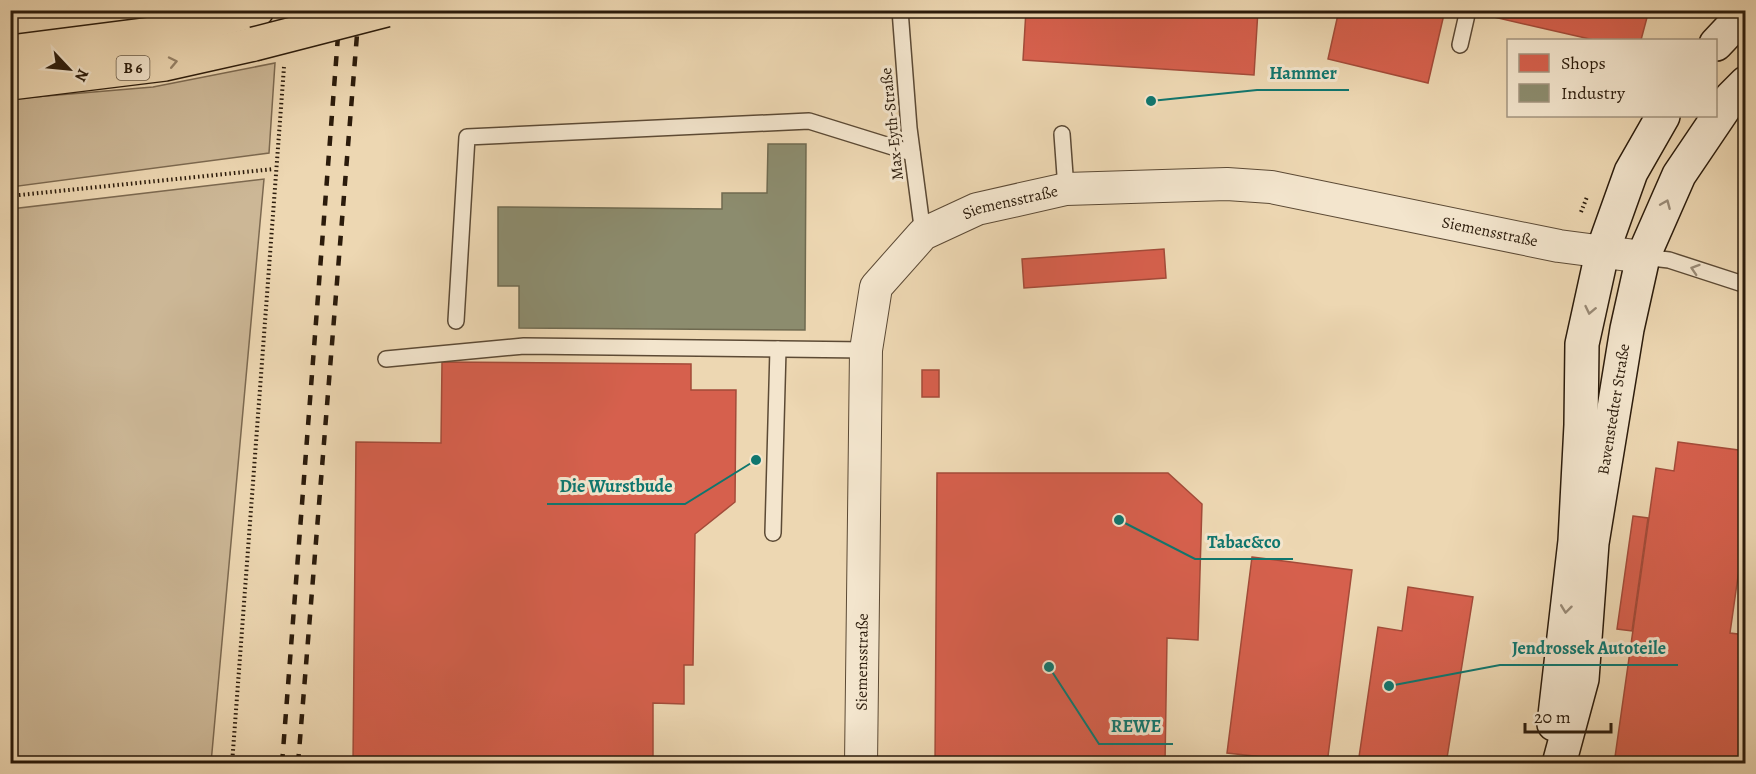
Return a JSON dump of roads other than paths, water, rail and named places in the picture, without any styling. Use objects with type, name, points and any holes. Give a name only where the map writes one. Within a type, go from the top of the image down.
[{"type":"highway","name":"B 6","points":[[10,84],[165,64],[254,45],[386,10]]},
{"type":"highway","name":"B 6","points":[[10,52],[159,33],[254,11]]},
{"type":"street","points":[[1717,43],[1746,12]]},
{"type":"street","name":"Bavenstedter Straße","points":[[1559,764],[1582,679],[1592,543],[1627,329],[1643,257],[1678,176],[1731,98],[1746,83]]},
{"type":"street","name":"Bavenstedter Straße","points":[[1551,764],[1575,541],[1581,425],[1582,344],[1602,253],[1631,171],[1662,117]]},
{"type":"street","name":"Siemensstraße","points":[[861,764],[866,350],[876,287],[923,234],[977,209],[1066,189],[1227,184],[1270,187],[1602,253],[1643,257]]},
{"type":"lane","name":"Max-Eyth-Straße","points":[[900,10],[912,153],[923,234]]},
{"type":"lane","points":[[1460,45],[1468,10]]},
{"type":"lane","points":[[456,321],[466,138],[809,121],[912,153]]},
{"type":"lane","points":[[1062,134],[1066,189]]},
{"type":"lane","points":[[1643,257],[1669,260],[1746,285]]},
{"type":"lane","points":[[386,359],[524,346],[866,350]]},
{"type":"lane","points":[[773,533],[778,349]]},
{"type":"railway","points":[[282,764],[340,10]]},
{"type":"railway","points":[[298,764],[359,10]]},
{"type":"place","name":"Hammer","points":[[1151,101]]},
{"type":"place","name":"Die Wurstbude","points":[[756,460]]},
{"type":"place","name":"Tabac&co","points":[[1119,520]]},
{"type":"place","name":"REWE","points":[[1049,667]]},
{"type":"place","name":"Jendrossek Autoteile","points":[[1389,686]]}]
